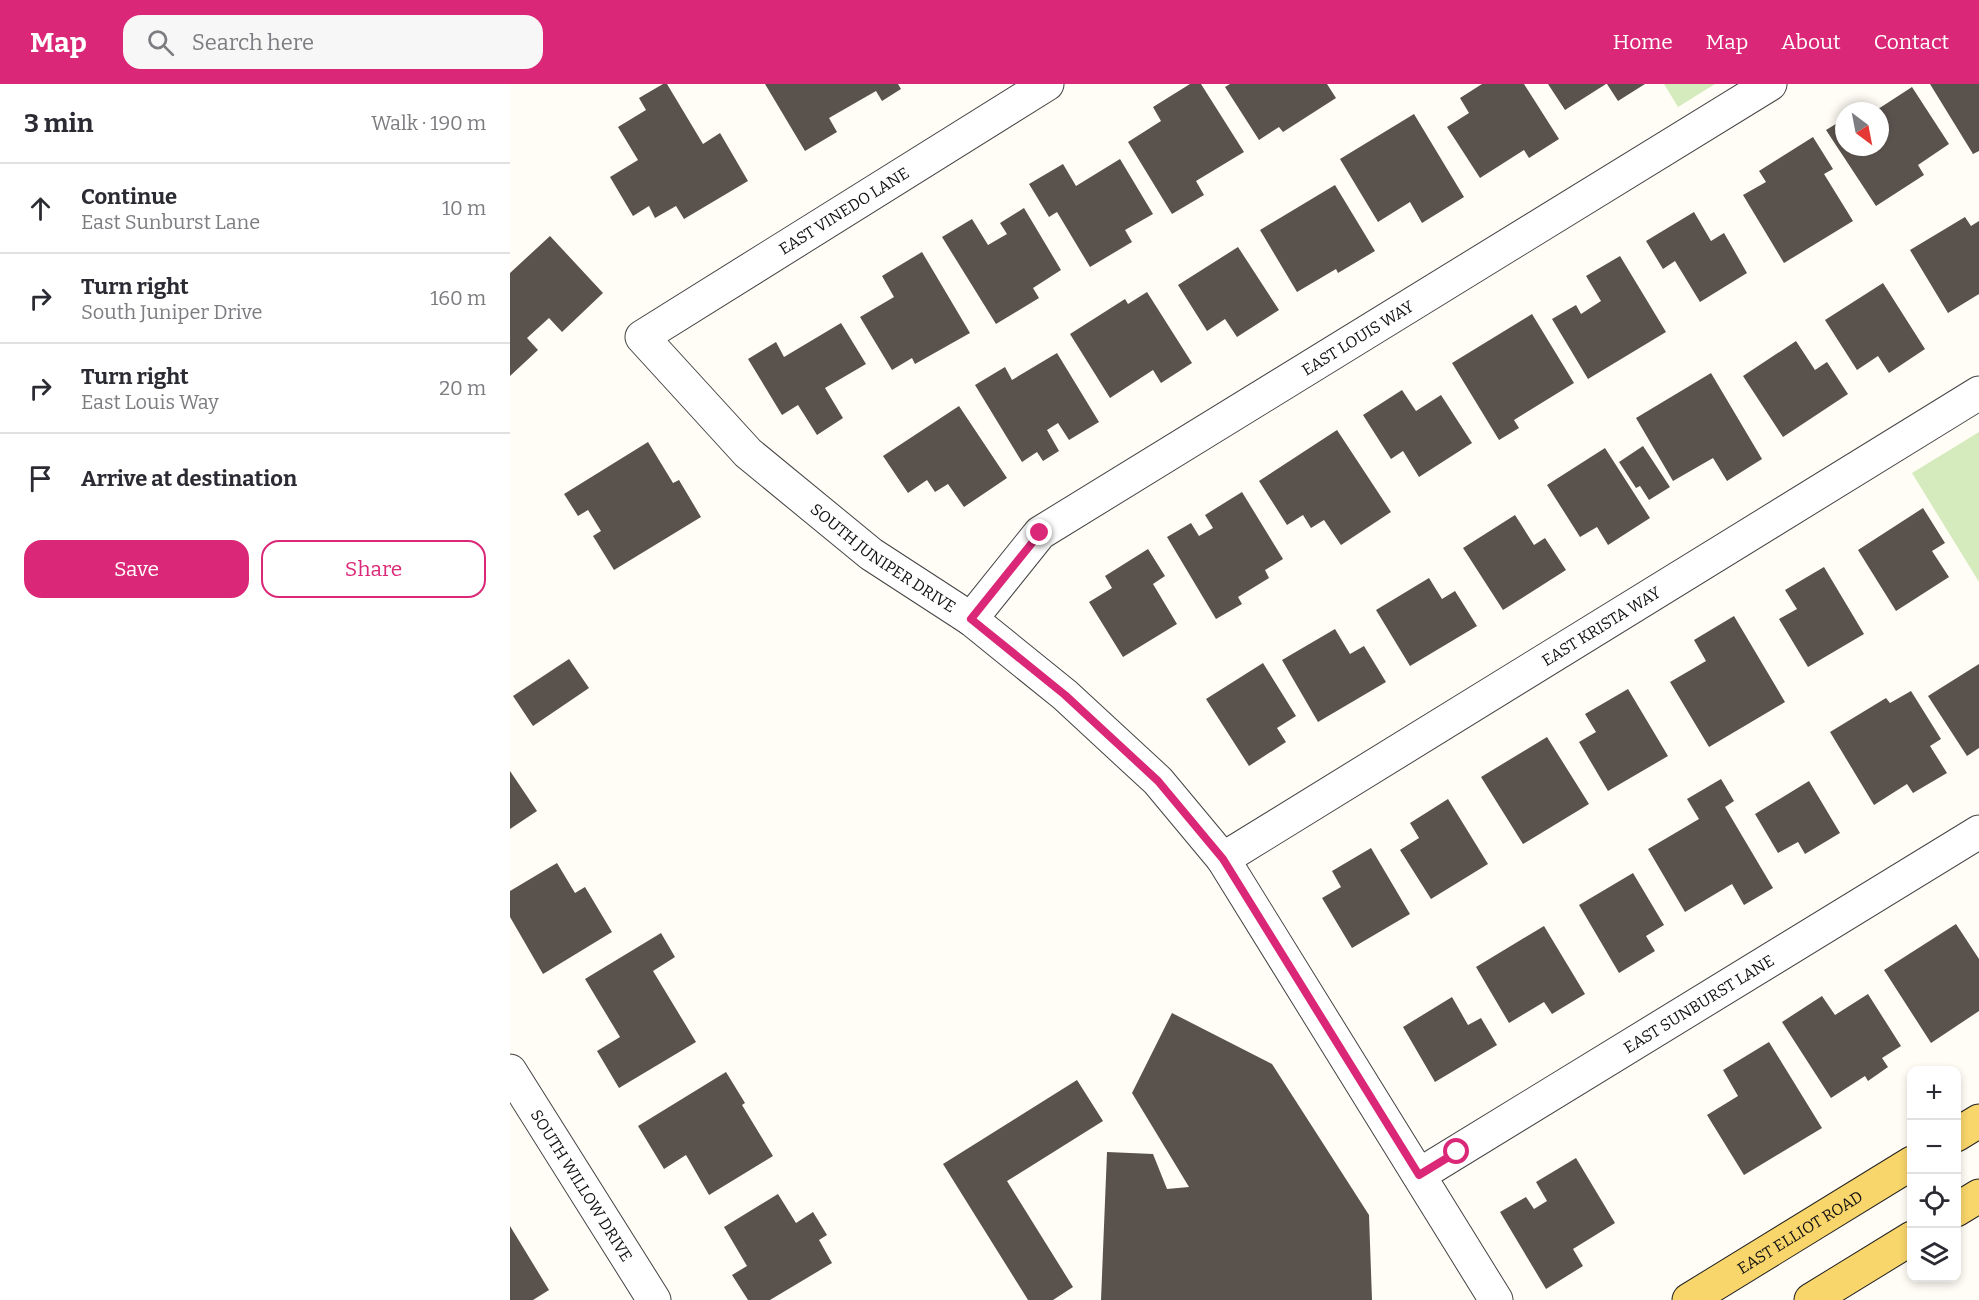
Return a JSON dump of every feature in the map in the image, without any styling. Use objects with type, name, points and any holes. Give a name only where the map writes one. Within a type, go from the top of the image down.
[{"type":"main road","points":[[1961,1132],[1979,1121]]},
{"type":"main road","name":"EAST ELLIOT ROAD","points":[[1689,1300],[1907,1165]]},
{"type":"main road","points":[[1961,1207],[1979,1196]]},
{"type":"main road","points":[[1811,1300],[1907,1240]]},
{"type":"street","name":"EAST VINEDO LANE","points":[[642,337],[1047,84]]},
{"type":"street","name":"EAST LOUIS WAY","points":[[971,619],[1040,533],[1770,84]]},
{"type":"street","name":"SOUTH JUNIPER DRIVE","points":[[642,337],[748,453],[871,554],[971,619],[1065,695],[1158,781],[1223,859],[1496,1300]]},
{"type":"street","name":"EAST KRISTA WAY","points":[[1223,859],[1979,393]]},
{"type":"street","name":"EAST SUNBURST LANE","points":[[1419,1175],[1979,832]]},
{"type":"street","name":"SOUTH WILLOW DRIVE","points":[[510,1071],[654,1300]]},
{"type":"green space","points":[[1664,84],[1715,84],[1678,107]]},
{"type":"green space","points":[[1979,432],[1979,582],[1912,473]]},
{"type":"building","points":[[667,84],[703,144],[720,133],[748,181],[684,219],[676,206],[655,218],[649,206],[633,216],[610,177],[638,160],[618,127],[646,110],[639,98]]},
{"type":"building","points":[[765,84],[898,84],[901,89],[882,101],[876,91],[829,118],[837,132],[805,151]]},
{"type":"building","points":[[1190,84],[1201,84],[1244,152],[1196,181],[1204,195],[1172,214],[1128,142],[1161,121],[1153,107]]},
{"type":"building","points":[[1230,84],[1327,84],[1336,98],[1283,132],[1279,127],[1259,140],[1225,87]]},
{"type":"building","points":[[1482,84],[1524,84],[1559,139],[1529,158],[1524,150],[1480,178],[1447,127],[1469,113],[1460,98]]},
{"type":"building","points":[[1548,84],[1606,84],[1565,110]]},
{"type":"building","points":[[1607,84],[1645,84],[1618,101]]},
{"type":"building","points":[[1930,84],[1979,84],[1979,151],[1973,154]]},
{"type":"building","points":[[1912,87],[1949,144],[1918,165],[1924,175],[1876,206],[1843,156],[1889,156],[1889,102]]},
{"type":"building","points":[[1414,114],[1464,197],[1422,223],[1410,202],[1378,222],[1340,159]]},
{"type":"building","points":[[1835,124],[1835,144],[1826,130]]},
{"type":"building","points":[[1813,137],[1833,169],[1824,174],[1853,221],[1784,263],[1743,195],[1766,182],[1759,171]]},
{"type":"building","points":[[1120,159],[1153,214],[1125,230],[1132,242],[1090,267],[1057,212],[1049,217],[1029,184],[1063,164],[1076,186]]},
{"type":"building","points":[[1335,185],[1375,251],[1338,273],[1336,269],[1297,292],[1260,230]]},
{"type":"building","points":[[1024,208],[1061,270],[1033,288],[1039,298],[996,324],[942,237],[972,219],[988,245],[1007,234],[1000,223]]},
{"type":"building","points":[[1694,212],[1711,241],[1724,233],[1747,273],[1700,302],[1675,261],[1663,269],[1646,241]]},
{"type":"building","points":[[1965,217],[1971,226],[1979,221],[1979,294],[1948,313],[1910,250]]},
{"type":"building","points":[[550,236],[603,293],[562,332],[549,318],[527,338],[538,350],[510,376],[510,273]]},
{"type":"building","points":[[1238,247],[1279,310],[1237,337],[1225,319],[1207,331],[1178,285]]},
{"type":"building","points":[[922,252],[970,333],[915,364],[912,358],[892,370],[860,317],[894,297],[882,276]]},
{"type":"building","points":[[1620,256],[1666,332],[1588,379],[1552,319],[1576,305],[1581,314],[1601,301],[1586,276]]},
{"type":"building","points":[[1883,283],[1925,349],[1889,373],[1878,356],[1857,370],[1825,320]]},
{"type":"building","points":[[1147,292],[1192,363],[1161,383],[1153,370],[1110,398],[1070,334],[1125,299],[1128,304]]},
{"type":"building","points":[[1532,314],[1574,383],[1514,420],[1519,428],[1499,440],[1452,363]]},
{"type":"building","points":[[841,323],[866,364],[825,388],[843,418],[817,435],[798,405],[782,415],[748,359],[776,342],[784,357]]},
{"type":"building","points":[[1796,341],[1815,370],[1827,362],[1848,394],[1783,437],[1743,376]]},
{"type":"building","points":[[1057,353],[1099,422],[1069,440],[1058,423],[1047,430],[1059,451],[1043,461],[1037,452],[1022,462],[975,385],[1005,367],[1012,380]]},
{"type":"building","points":[[1711,373],[1762,459],[1727,481],[1713,458],[1673,481],[1636,418]]},
{"type":"building","points":[[1402,390],[1416,411],[1441,395],[1472,443],[1419,477],[1403,451],[1391,459],[1363,415]]},
{"type":"building","points":[[959,406],[1007,478],[964,507],[948,484],[935,492],[927,480],[908,493],[883,456]]},
{"type":"building","points":[[1337,430],[1391,512],[1341,545],[1324,520],[1311,528],[1303,515],[1287,525],[1259,481]]},
{"type":"building","points":[[648,442],[673,483],[679,480],[701,517],[614,570],[593,536],[601,531],[588,510],[578,516],[564,494]]},
{"type":"building","points":[[1643,446],[1670,487],[1649,500],[1640,486],[1636,488],[1619,462]]},
{"type":"building","points":[[1605,448],[1650,518],[1608,545],[1597,527],[1580,537],[1547,485]]},
{"type":"building","points":[[1242,492],[1283,559],[1265,570],[1269,578],[1238,597],[1242,604],[1216,619],[1167,537],[1191,523],[1199,536],[1213,528],[1205,515]]},
{"type":"building","points":[[1923,508],[1945,543],[1932,551],[1949,577],[1896,611],[1858,550]]},
{"type":"building","points":[[1515,515],[1534,545],[1545,538],[1566,570],[1503,610],[1463,548]]},
{"type":"building","points":[[1148,549],[1165,576],[1153,584],[1177,624],[1123,657],[1089,602],[1112,588],[1105,576]]},
{"type":"building","points":[[1824,567],[1864,634],[1808,667],[1779,619],[1797,609],[1785,590]]},
{"type":"building","points":[[1429,578],[1442,599],[1455,591],[1477,626],[1410,666],[1376,610]]},
{"type":"building","points":[[1734,616],[1785,702],[1709,747],[1670,682],[1706,661],[1694,640]]},
{"type":"building","points":[[1335,629],[1350,654],[1364,646],[1386,682],[1318,722],[1282,660]]},
{"type":"building","points":[[569,659],[589,688],[533,726],[513,696]]},
{"type":"building","points":[[1263,663],[1296,716],[1277,728],[1286,742],[1249,766],[1206,699]]},
{"type":"building","points":[[1979,664],[1979,748],[1967,756],[1928,696]]},
{"type":"building","points":[[1628,689],[1668,756],[1608,791],[1579,742],[1596,732],[1585,714]]},
{"type":"building","points":[[1911,691],[1941,739],[1930,746],[1947,773],[1913,793],[1907,784],[1874,805],[1830,732],[1886,698],[1890,703]]},
{"type":"building","points":[[1547,737],[1589,804],[1523,844],[1481,777]]},
{"type":"building","points":[[510,771],[537,811],[510,829]]},
{"type":"building","points":[[1721,779],[1734,801],[1725,807],[1773,888],[1744,905],[1732,884],[1685,912],[1648,849],[1699,819],[1687,799]]},
{"type":"building","points":[[1809,781],[1840,833],[1805,854],[1798,842],[1778,853],[1755,814]]},
{"type":"building","points":[[1448,799],[1488,864],[1431,899],[1400,850],[1419,838],[1410,823]]},
{"type":"building","points":[[1371,848],[1410,914],[1352,948],[1322,898],[1341,887],[1332,871]]},
{"type":"building","points":[[557,863],[575,893],[585,887],[612,932],[543,974],[510,917],[510,891]]},
{"type":"building","points":[[1633,873],[1664,925],[1646,936],[1655,951],[1619,973],[1579,905]]},
{"type":"building","points":[[1956,924],[1979,959],[1979,1011],[1931,1043],[1884,970]]},
{"type":"building","points":[[1544,926],[1585,994],[1552,1014],[1544,1002],[1509,1023],[1476,967]]},
{"type":"building","points":[[661,933],[675,957],[653,971],[696,1042],[619,1088],[597,1051],[620,1037],[585,979]]},
{"type":"building","points":[[1868,994],[1901,1046],[1882,1058],[1888,1067],[1868,1081],[1865,1076],[1831,1098],[1782,1022],[1822,996],[1835,1015]]},
{"type":"building","points":[[1452,997],[1468,1025],[1481,1018],[1497,1045],[1435,1082],[1403,1027]]},
{"type":"building","points":[[1172,1013],[1272,1064],[1369,1215],[1372,1300],[1101,1300],[1107,1152],[1153,1154],[1167,1189],[1189,1187],[1132,1093]]},
{"type":"building","points":[[1769,1042],[1822,1128],[1744,1175],[1707,1115],[1738,1096],[1723,1070]]},
{"type":"building","points":[[726,1072],[745,1103],[742,1105],[773,1156],[709,1195],[686,1155],[664,1169],[638,1126]]},
{"type":"building","points":[[1077,1080],[1103,1121],[1007,1181],[1073,1287],[1053,1300],[1028,1300],[943,1164]]},
{"type":"building","points":[[1576,1158],[1615,1223],[1573,1249],[1583,1266],[1546,1289],[1500,1212],[1526,1197],[1534,1209],[1547,1201],[1536,1182]]},
{"type":"building","points":[[778,1194],[796,1223],[813,1212],[827,1235],[819,1240],[832,1263],[770,1300],[748,1300],[732,1275],[747,1266],[724,1227]]},
{"type":"building","points":[[510,1226],[549,1290],[533,1300],[510,1300]]},
{"type":"route","points":[[1040,533],[971,619],[1065,695],[1158,781],[1223,859],[1419,1175],[1457,1152]]}]
